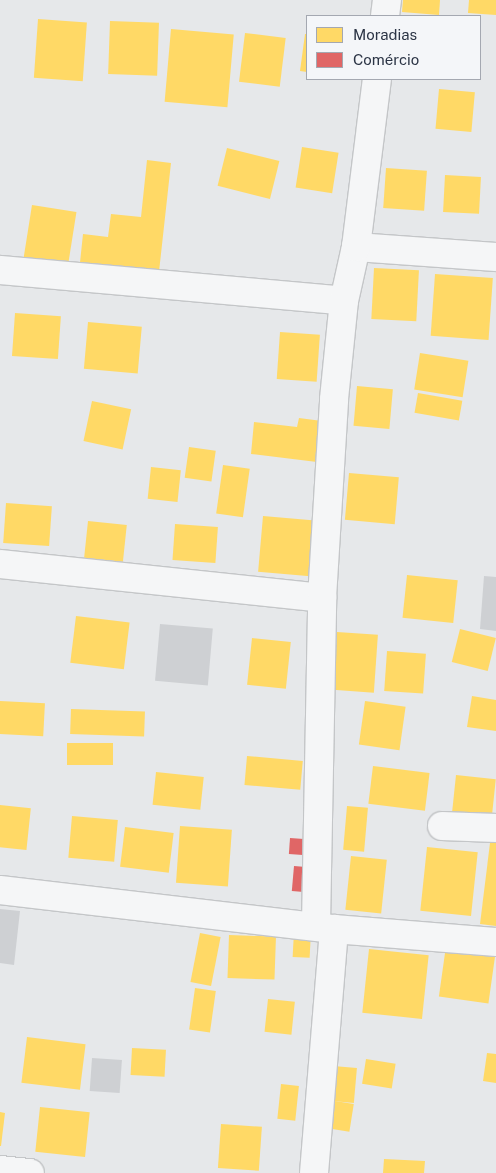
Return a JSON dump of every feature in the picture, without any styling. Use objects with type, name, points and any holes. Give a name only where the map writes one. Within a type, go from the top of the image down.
[{"type":"street","points":[[384,15],[386,0]]},
{"type":"street","points":[[314,1173],[325,927],[322,598],[334,399],[344,301],[356,248],[377,80]]},
{"type":"street","points":[[356,248],[496,258]]},
{"type":"street","points":[[0,270],[344,301]]},
{"type":"street","points":[[0,564],[322,598]]},
{"type":"street","points":[[442,826],[496,828]]},
{"type":"street","points":[[0,890],[325,927],[496,942]]},
{"type":"street","points":[[0,1170],[30,1173]]},
{"type":"building: Moradias","points":[[403,0],[440,0],[439,15],[402,12]]},
{"type":"building: Moradias","points":[[469,0],[496,0],[496,15],[468,13]]},
{"type":"building: Moradias","points":[[38,19],[87,22],[83,81],[34,78]]},
{"type":"building: Moradias","points":[[110,21],[159,23],[157,76],[108,74]]},
{"type":"building: Moradias","points":[[171,29],[234,34],[227,107],[165,102]]},
{"type":"building: Moradias","points":[[245,33],[286,38],[280,87],[239,82]]},
{"type":"building: Moradias","points":[[305,34],[306,34],[306,72],[300,71]]},
{"type":"building: Moradias","points":[[439,89],[475,92],[471,132],[436,129]]},
{"type":"building: Moradias","points":[[302,147],[339,153],[332,193],[296,187]]},
{"type":"building: Moradias","points":[[227,148],[279,161],[270,199],[218,186]]},
{"type":"building: Moradias","points":[[147,160],[171,163],[158,281],[79,272],[83,234],[108,237],[111,214],[141,217]]},
{"type":"building: Moradias","points":[[386,168],[427,171],[424,211],[383,208]]},
{"type":"building: Moradias","points":[[445,175],[481,177],[479,214],[443,212]]},
{"type":"building: Moradias","points":[[32,205],[76,212],[68,265],[24,258]]},
{"type":"building: Moradias","points":[[374,268],[419,270],[416,321],[371,319]]},
{"type":"building: Moradias","points":[[435,274],[493,278],[489,340],[431,336]]},
{"type":"building: Moradias","points":[[15,313],[61,316],[58,359],[12,356]]},
{"type":"building: Moradias","points":[[88,322],[142,327],[138,374],[84,369]]},
{"type":"building: Moradias","points":[[280,332],[320,335],[317,382],[277,379]]},
{"type":"building: Moradias","points":[[420,353],[468,361],[463,397],[414,390]]},
{"type":"building: Moradias","points":[[357,386],[393,389],[389,429],[354,426]]},
{"type":"building: Moradias","points":[[418,393],[462,401],[459,421],[415,413]]},
{"type":"building: Moradias","points":[[92,401],[131,409],[123,449],[83,441]]},
{"type":"building: Moradias","points":[[299,418],[322,421],[317,462],[251,454],[254,422],[297,427]]},
{"type":"building: Moradias","points":[[189,447],[216,451],[211,481],[185,478]]},
{"type":"building: Moradias","points":[[223,465],[250,469],[243,517],[216,514]]},
{"type":"building: Moradias","points":[[151,467],[181,470],[177,502],[148,499]]},
{"type":"building: Moradias","points":[[349,473],[399,477],[395,524],[345,520]]},
{"type":"building: Moradias","points":[[6,503],[52,506],[49,546],[3,543]]},
{"type":"building: Moradias","points":[[263,516],[321,521],[316,577],[258,572]]},
{"type":"building: Moradias","points":[[88,521],[127,525],[123,562],[84,558]]},
{"type":"building: Moradias","points":[[175,524],[218,527],[215,563],[172,560]]},
{"type":"building: Moradias","points":[[407,575],[458,580],[453,623],[403,618]]},
{"type":"building: Moradias","points":[[76,616],[130,623],[124,669],[70,663]]},
{"type":"building: Moradias","points":[[460,629],[496,638],[488,671],[452,662]]},
{"type":"building: Moradias","points":[[337,632],[378,635],[374,693],[333,690]]},
{"type":"building: Moradias","points":[[252,638],[291,642],[286,689],[247,685]]},
{"type":"building: Moradias","points":[[387,651],[426,654],[423,694],[384,691]]},
{"type":"building: Moradias","points":[[472,696],[496,700],[496,731],[467,727]]},
{"type":"building: Moradias","points":[[0,701],[45,703],[43,736],[0,734]]},
{"type":"building: Moradias","points":[[365,701],[406,707],[399,750],[359,745]]},
{"type":"building: Moradias","points":[[71,709],[145,712],[144,737],[70,734]]},
{"type":"building: Moradias","points":[[67,743],[113,743],[113,765],[67,765]]},
{"type":"building: Moradias","points":[[247,756],[303,761],[300,790],[244,785]]},
{"type":"building: Moradias","points":[[373,766],[430,773],[425,811],[368,804]]},
{"type":"building: Moradias","points":[[156,772],[204,777],[200,810],[153,805]]},
{"type":"building: Moradias","points":[[456,775],[496,779],[491,825],[451,821]]},
{"type":"building: Moradias","points":[[0,805],[31,808],[26,850],[0,847]]},
{"type":"building: Moradias","points":[[347,806],[368,808],[364,852],[343,850]]},
{"type":"building: Moradias","points":[[72,816],[118,820],[114,862],[68,858]]},
{"type":"building: Moradias","points":[[180,826],[232,830],[228,886],[176,883]]},
{"type":"building: Moradias","points":[[125,827],[174,833],[169,873],[120,867]]},
{"type":"building: Moradias","points":[[490,843],[496,843],[496,926],[480,924]]},
{"type":"building: Moradias","points":[[427,847],[478,852],[471,916],[420,911]]},
{"type":"building: Moradias","points":[[351,856],[387,860],[381,913],[345,910]]},
{"type":"building: Moradias","points":[[294,931],[311,932],[310,958],[293,957]]},
{"type":"building: Moradias","points":[[200,933],[221,937],[211,986],[190,982]]},
{"type":"building: Moradias","points":[[229,935],[276,937],[274,980],[227,978]]},
{"type":"building: Moradias","points":[[446,946],[496,953],[488,1003],[439,997]]},
{"type":"building: Moradias","points":[[369,949],[429,955],[422,1019],[362,1013]]},
{"type":"building: Moradias","points":[[195,988],[216,991],[210,1033],[189,1030]]},
{"type":"building: Moradias","points":[[268,999],[295,1002],[291,1035],[265,1032]]},
{"type":"building: Moradias","points":[[27,1037],[86,1044],[80,1090],[21,1083]]},
{"type":"building: Moradias","points":[[132,1048],[166,1050],[165,1077],[131,1075]]},
{"type":"building: Moradias","points":[[487,1053],[496,1054],[496,1083],[483,1081]]},
{"type":"building: Moradias","points":[[366,1059],[396,1064],[392,1088],[362,1084]]},
{"type":"building: Moradias","points":[[333,1066],[357,1068],[354,1103],[330,1101]]},
{"type":"building: Moradias","points":[[281,1084],[299,1086],[295,1121],[277,1119]]},
{"type":"building: Moradias","points":[[335,1101],[354,1104],[349,1132],[331,1129]]},
{"type":"building: Moradias","points":[[40,1107],[90,1112],[85,1157],[35,1152]]},
{"type":"building: Moradias","points":[[0,1112],[5,1113],[1,1146],[0,1146]]},
{"type":"building: Moradias","points":[[221,1124],[262,1127],[259,1171],[218,1168]]},
{"type":"building: Moradias","points":[[384,1159],[425,1161],[424,1173],[383,1173]]},
{"type":"building: Comércio","points":[[290,838],[304,839],[303,855],[289,854]]},
{"type":"building: Comércio","points":[[294,866],[306,867],[304,892],[292,891]]},
{"type":"building: Outros","points":[[484,576],[496,577],[496,631],[480,629]]},
{"type":"building: Outros","points":[[160,624],[213,629],[208,685],[155,681]]},
{"type":"building: Outros","points":[[0,909],[20,911],[14,965],[0,963]]},
{"type":"building: Outros","points":[[92,1058],[122,1060],[120,1093],[90,1091]]}]
